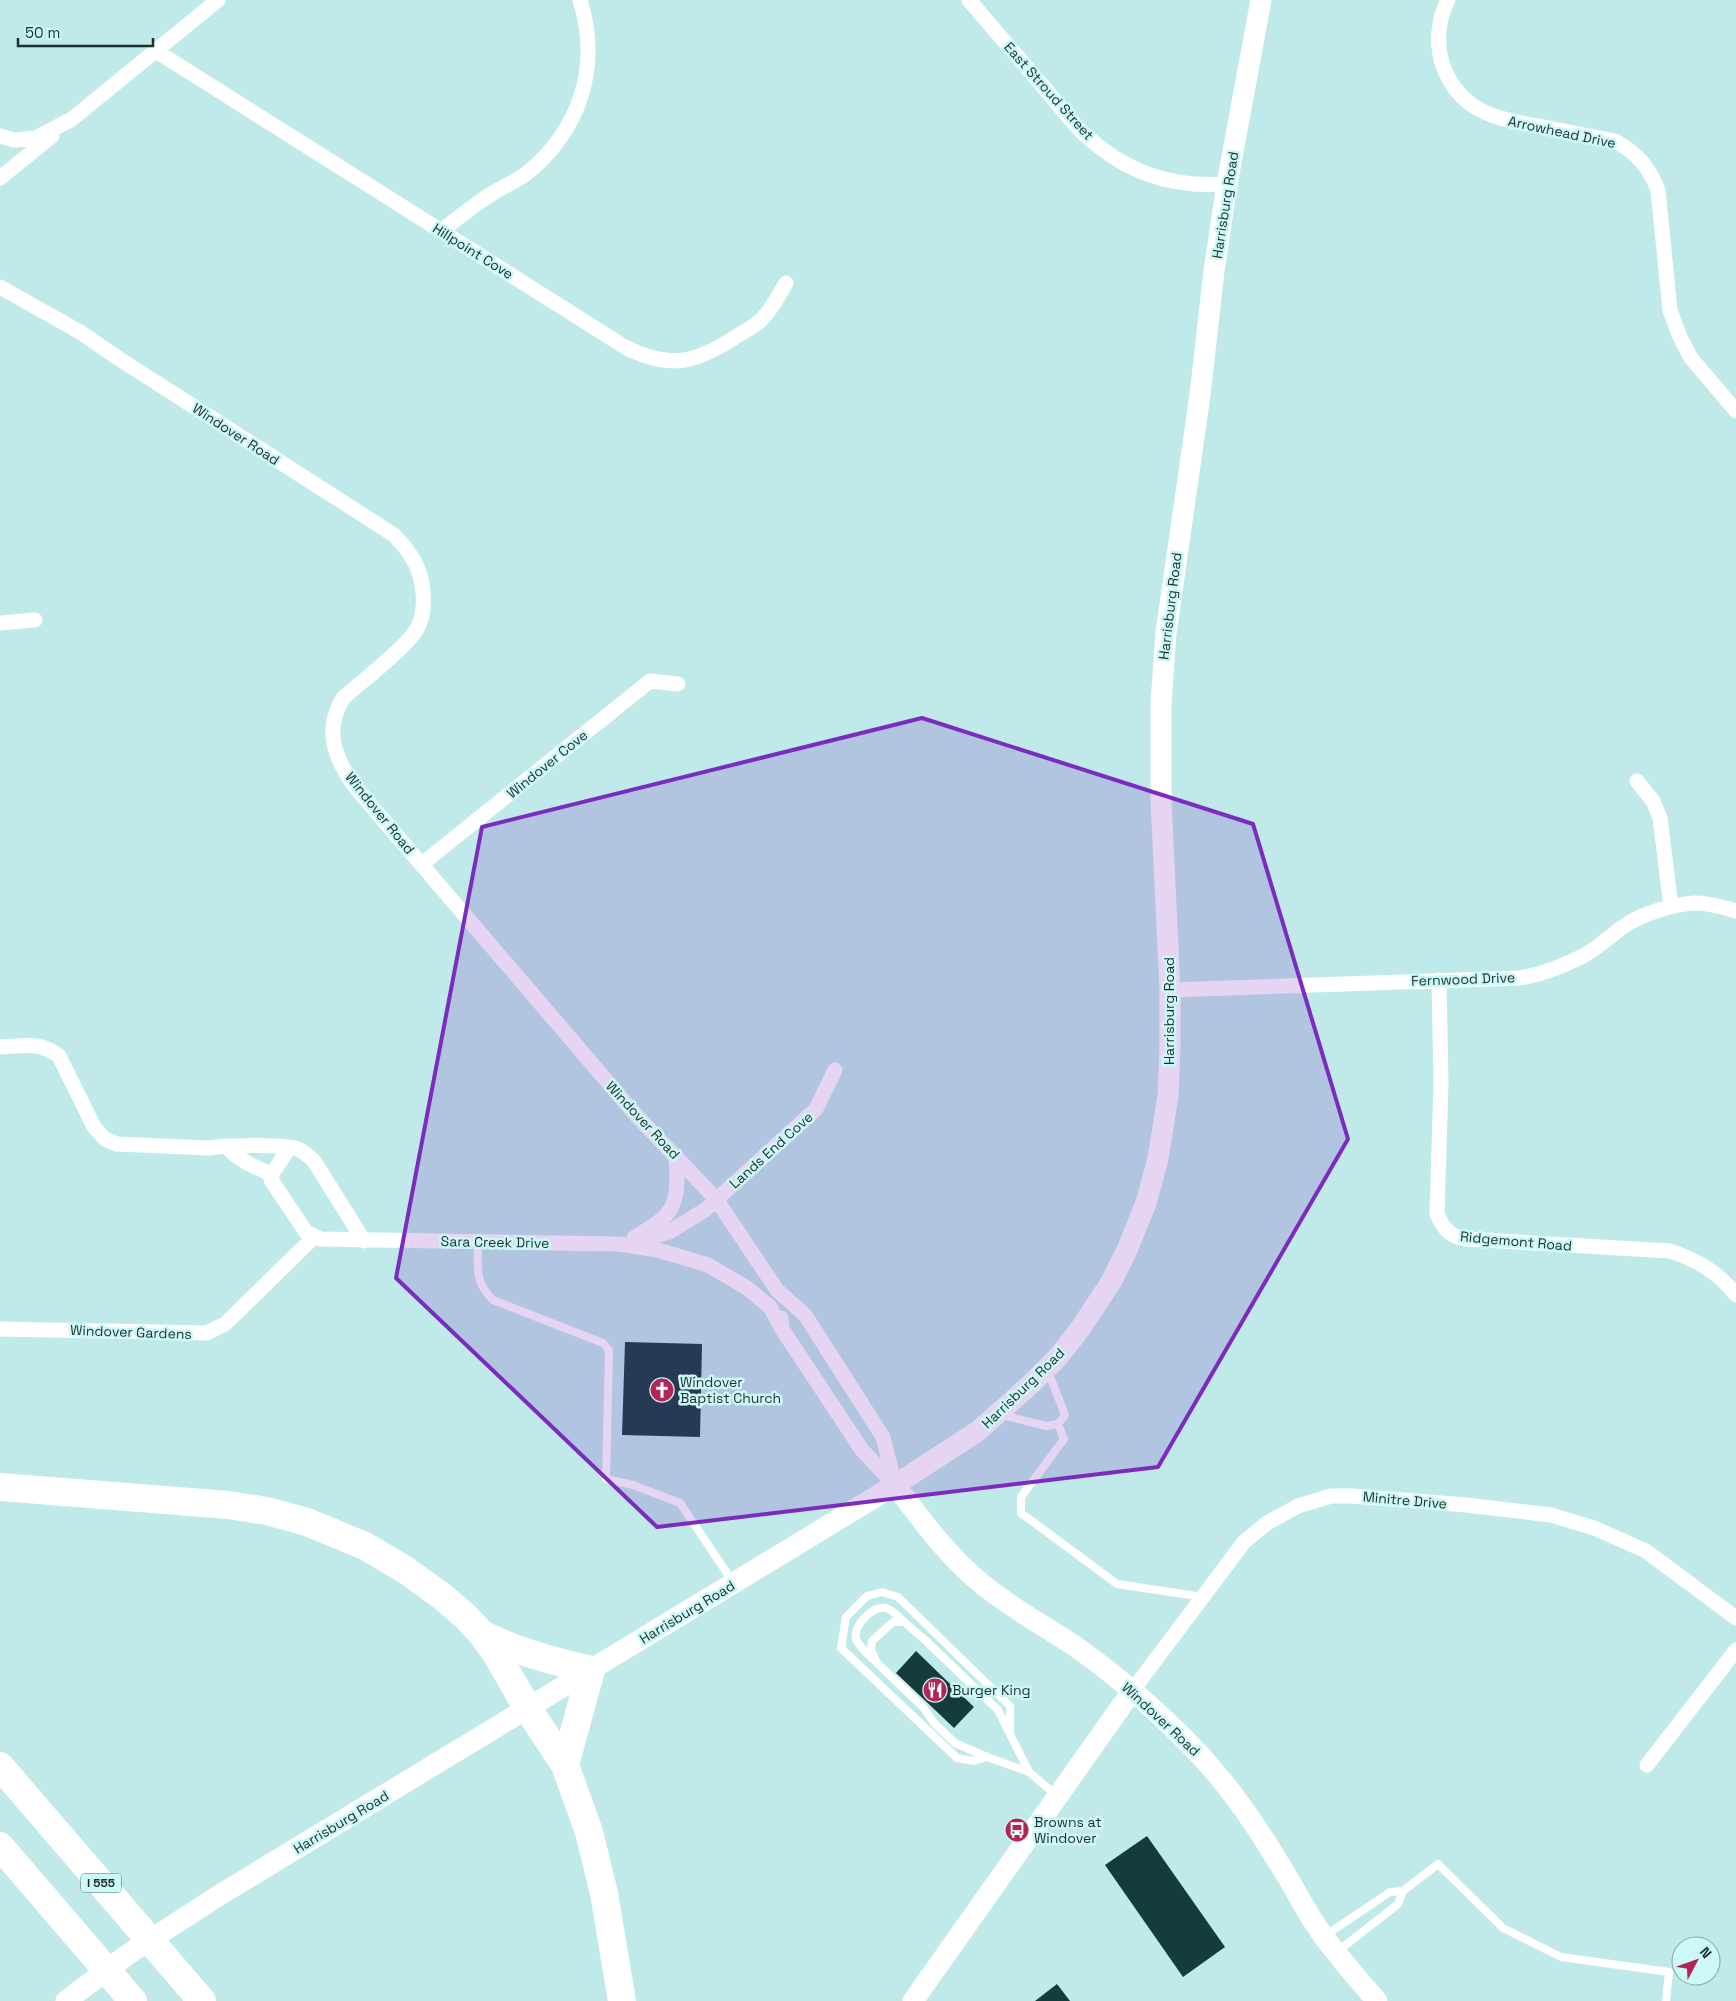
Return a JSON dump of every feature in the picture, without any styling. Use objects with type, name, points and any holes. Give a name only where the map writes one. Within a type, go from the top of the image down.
[{"type":"highway","points":[[0,1487],[228,1504],[267,1511],[307,1522],[365,1546],[404,1569],[443,1597],[482,1634],[565,1765],[589,1832],[604,1894],[622,2001]]},
{"type":"highway","points":[[482,1634],[511,1648],[542,1659],[592,1670],[565,1765]]},
{"type":"highway","name":"I 555","points":[[0,1766],[202,2001]]},
{"type":"highway","points":[[0,1846],[133,2001]]},
{"type":"main road","name":"Harrisburg Road","points":[[66,2001],[127,1955],[218,1896],[895,1485],[978,1431],[1046,1368],[1080,1329],[1111,1282],[1128,1250],[1146,1203],[1158,1159],[1168,1096],[1170,990],[1161,800],[1161,703],[1166,633],[1198,404],[1214,271],[1261,0]]},
{"type":"main road","name":"Windover Road","points":[[895,1485],[950,1556],[983,1585],[1076,1647],[1132,1691],[1199,1754],[1238,1800],[1330,1944],[1347,1967],[1377,2001]]},
{"type":"main road","points":[[914,2001],[1132,1691]]},
{"type":"street","points":[[0,178],[218,0]]},
{"type":"street","points":[[440,231],[481,200],[524,175],[556,145],[576,110],[588,71],[590,52],[588,33],[580,0]]},
{"type":"street","name":"East Stroud Street","points":[[969,0],[1081,131],[1109,154],[1151,176],[1180,183],[1228,184]]},
{"type":"street","name":"Arrowhead Drive","points":[[1448,0],[1442,12],[1438,38],[1439,52],[1446,75],[1467,102],[1481,111],[1506,120],[1615,141],[1629,148],[1640,158],[1658,190],[1670,310],[1679,335],[1691,358],[1736,411]]},
{"type":"street","name":"Hillpoint Cove","points":[[156,50],[625,347],[654,359],[684,360],[699,357],[715,350],[762,320],[786,283]]},
{"type":"street","points":[[0,136],[14,140],[36,138],[72,119]]},
{"type":"street","name":"Windover Road","points":[[0,277],[118,358],[394,535],[410,553],[418,569],[423,587],[423,609],[419,623],[413,635],[404,646],[343,698],[336,709],[332,733],[337,756],[349,778],[584,1055],[635,1114],[716,1199],[777,1290],[805,1315],[883,1437],[895,1485]]},
{"type":"street","name":"Windover Road","points":[[0,288],[80,332]]},
{"type":"street","points":[[0,623],[35,620]]},
{"type":"street","name":"Windover Cove","points":[[422,864],[650,681],[678,684]]},
{"type":"street","points":[[1637,781],[1654,801],[1660,818],[1671,907]]},
{"type":"street","name":"Fernwood Drive","points":[[1170,990],[1532,976],[1559,967],[1585,955],[1638,918],[1671,907],[1695,903],[1736,911]]},
{"type":"street","name":"Ridgemont Road","points":[[1439,980],[1441,1082],[1437,1214],[1441,1225],[1458,1238],[1466,1239],[1670,1251],[1691,1258],[1710,1269],[1736,1295]]},
{"type":"street","points":[[0,1047],[38,1045],[50,1049],[59,1056],[94,1127],[105,1140],[126,1145],[209,1148],[226,1146],[278,1146],[295,1148],[305,1153],[314,1161],[364,1241]]},
{"type":"street","name":"Lands End Cove","points":[[716,1199],[816,1110],[835,1070]]},
{"type":"street","points":[[226,1146],[233,1154],[254,1168],[272,1174]]},
{"type":"street","points":[[289,1148],[272,1174],[271,1180],[306,1232],[320,1240],[364,1241]]},
{"type":"street","points":[[627,1244],[667,1214],[677,1187],[676,1156]]},
{"type":"street","name":"Sara Creek Drive","points":[[627,1244],[670,1232],[705,1210],[716,1199]]},
{"type":"street","name":"Windover Gardens","points":[[0,1329],[207,1333],[225,1324],[314,1237]]},
{"type":"street","name":"Sara Creek Drive","points":[[364,1241],[627,1244],[658,1250],[708,1266],[747,1288],[770,1308],[782,1329]]},
{"type":"street","name":"Windover Road","points":[[777,1290],[782,1329],[862,1450],[895,1485]]},
{"type":"street","name":"Minitre Drive","points":[[1132,1691],[1244,1542],[1266,1523],[1298,1506],[1331,1496],[1466,1505],[1551,1515],[1594,1528],[1646,1551],[1736,1618]]},
{"type":"street","points":[[1647,1765],[1736,1650]]},
{"type":"lane","points":[[478,1242],[478,1275],[483,1291],[493,1300],[603,1343],[609,1350],[606,1479],[633,1485],[680,1502],[734,1583]]},
{"type":"lane","points":[[997,1414],[1046,1426],[1058,1424],[1065,1415],[1046,1368]]},
{"type":"lane","points":[[1058,1424],[1064,1439],[1021,1497],[1021,1513],[1117,1584],[1203,1597]]},
{"type":"lane","points":[[987,1757],[974,1761],[957,1758],[841,1648],[846,1617],[867,1596],[882,1592],[898,1597],[1010,1706],[1010,1734]]},
{"type":"lane","points":[[1029,1772],[998,1710],[925,1640],[893,1612],[885,1608],[874,1610],[864,1619],[858,1629],[856,1639],[862,1648],[923,1707],[934,1723],[955,1743],[1029,1772],[1058,1796]]},
{"type":"lane","points":[[877,1663],[872,1650],[872,1641],[893,1622],[904,1622]]},
{"type":"lane","points":[[1330,1944],[1398,1904],[1403,1891],[1438,1864],[1503,1928],[1561,1957],[1669,1972],[1666,2001]]},
{"type":"lane","points":[[1330,1944],[1390,1892],[1403,1891]]},
{"type":"highlighted area","points":[[922,718],[1253,824],[1348,1139],[1158,1467],[657,1527],[396,1278],[482,827]]},
{"type":"building","name":"Windover Baptist Church","points":[[625,1342],[702,1344],[700,1437],[622,1435]]},
{"type":"building","name":"Burger King","points":[[916,1651],[974,1707],[954,1728],[896,1673]]},
{"type":"building","points":[[1147,1836],[1225,1947],[1183,1977],[1105,1865]]},
{"type":"building","points":[[1057,1984],[1070,2001],[1035,2001]]},
{"type":"place","name":"Windover Baptist Church","points":[[662,1390]]},
{"type":"place","name":"Burger King","points":[[935,1690]]},
{"type":"place","name":"Browns at Windover","points":[[1017,1830]]}]
